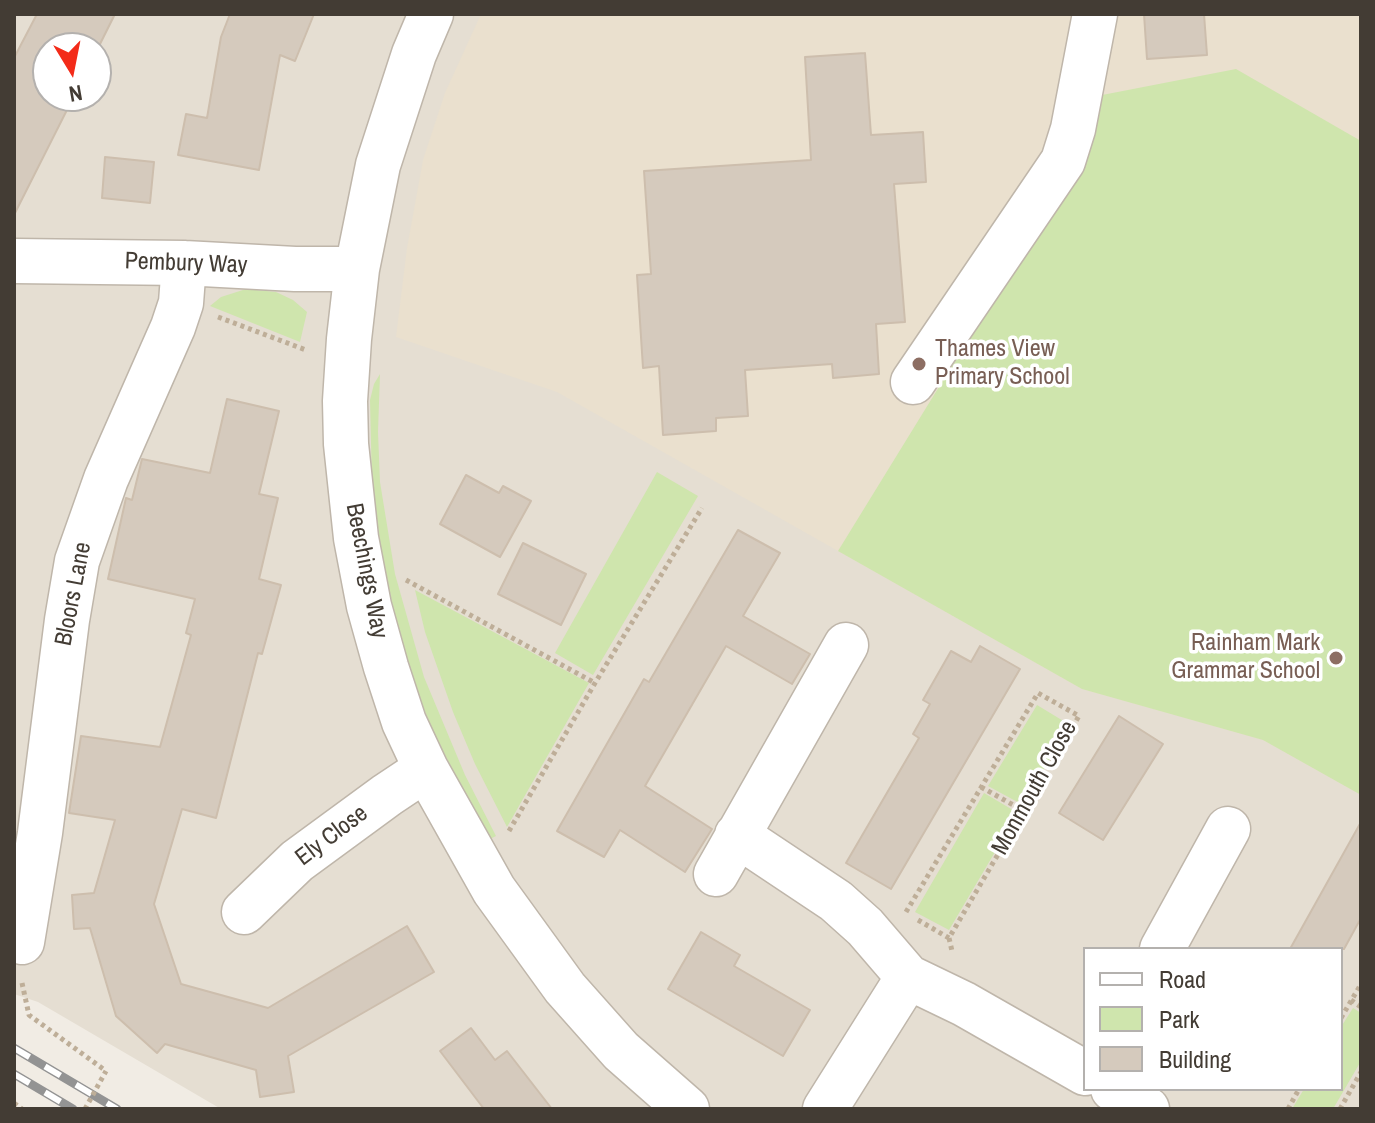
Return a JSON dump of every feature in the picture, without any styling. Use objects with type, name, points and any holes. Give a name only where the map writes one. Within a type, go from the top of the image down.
[{"type":"street","points":[[357,269],[378,165],[414,54],[431,14]]},
{"type":"street","points":[[913,382],[1063,161],[1073,129],[1095,14]]},
{"type":"street","name":"Pembury Way","points":[[14,261],[182,283],[295,269],[357,269]]},
{"type":"street","name":"Beechings Way","points":[[357,269],[345,401],[346,444],[356,538],[369,606],[404,722],[472,854],[494,890],[565,988],[621,1051],[687,1109]]},
{"type":"street","name":"Bloors Lane","points":[[22,942],[77,561],[97,500],[159,360],[182,283]]},
{"type":"street","points":[[716,874],[846,645]]},
{"type":"street","name":"Ely Close","points":[[244,912],[297,861],[426,769]]},
{"type":"street","points":[[1163,947],[1228,829]]},
{"type":"street","points":[[737,835],[836,901],[865,927],[908,977],[964,1004],[1083,1072]]},
{"type":"street","points":[[825,1109],[908,977]]},
{"type":"street","points":[[1116,1091],[1147,1109]]},
{"type":"path","points":[[182,283],[306,350],[349,339]]},
{"type":"path","points":[[472,854],[506,838],[595,683],[702,508]]},
{"type":"path","points":[[405,579],[595,683]]},
{"type":"path","name":"Monmouth Close","points":[[905,913],[1038,693],[1079,716],[949,938],[964,1004]]},
{"type":"path","points":[[981,787],[1024,811]]},
{"type":"path","points":[[1343,1014],[1361,984]]},
{"type":"path","points":[[1351,1000],[1361,1007]]},
{"type":"path","points":[[29,1015],[106,1071],[85,1109]]},
{"type":"path","points":[[1340,1109],[1361,1072]]},
{"type":"path","points":[[1288,1109],[1298,1091]]},
{"type":"path","points":[[14,1103],[22,1109]]},
{"type":"shaded area","points":[[14,14],[1361,14],[1361,1109],[221,1109],[38,1002],[14,994]]},
{"type":"shaded area","name":"Thames View Primary School","points":[[481,14],[1361,14],[1361,795],[1263,740],[1082,689],[557,392],[396,337],[407,248],[423,160],[445,93]]},
{"type":"green space","points":[[1236,69],[1361,141],[1361,795],[1263,740],[1082,689],[838,551],[1073,169],[1097,96]]},
{"type":"green space","points":[[246,289],[276,292],[293,300],[307,312],[300,342],[210,306],[221,297]]},
{"type":"green space","points":[[380,374],[380,482],[395,574],[424,677],[465,775],[496,836],[488,840],[436,737],[417,693],[399,637],[372,486],[370,400]]},
{"type":"green space","points":[[657,472],[698,496],[593,675],[555,653]]},
{"type":"green space","points":[[415,590],[589,683],[507,827],[453,712],[425,632]]},
{"type":"green space","points":[[1037,705],[1070,725],[1023,805],[988,786]]},
{"type":"green space","points":[[984,793],[1018,813],[949,930],[915,912]]},
{"type":"green space","points":[[1353,1008],[1361,1013],[1361,1061],[1333,1109],[1292,1109],[1303,1091],[1343,1091],[1343,1024]]},
{"type":"building","points":[[37,14],[115,14],[106,32],[32,32],[32,112],[66,112],[14,215],[14,58]]},
{"type":"building","points":[[230,14],[314,14],[295,61],[280,55],[259,170],[178,155],[186,114],[207,118],[221,37]]},
{"type":"building","points":[[1144,14],[1204,14],[1207,55],[1147,59]]},
{"type":"building","points":[[865,53],[871,135],[923,132],[926,182],[894,184],[905,322],[876,324],[879,374],[833,378],[832,364],[745,370],[748,416],[716,418],[716,431],[663,435],[659,366],[643,368],[637,275],[651,274],[644,171],[811,160],[805,57]]},
{"type":"building","points":[[105,157],[154,162],[150,203],[102,198]]},
{"type":"building","points":[[227,399],[279,411],[259,494],[278,498],[259,579],[281,585],[262,654],[258,653],[216,818],[182,809],[154,904],[181,984],[268,1008],[407,926],[434,972],[288,1056],[294,1092],[260,1097],[256,1070],[165,1044],[157,1053],[116,1016],[90,928],[74,929],[72,895],[94,893],[115,820],[69,813],[81,736],[160,747],[191,635],[186,633],[195,599],[108,579],[126,498],[132,500],[142,459],[210,473]]},
{"type":"building","points":[[466,475],[499,493],[503,486],[531,501],[500,557],[440,524]]},
{"type":"building","points":[[738,530],[780,553],[743,616],[810,654],[792,684],[726,646],[645,786],[712,829],[685,872],[620,830],[604,857],[557,831],[644,679],[649,682]]},
{"type":"building","points":[[523,543],[586,574],[561,625],[498,594]]},
{"type":"building","points":[[980,646],[1020,669],[891,889],[846,863],[919,738],[913,734],[930,704],[923,700],[951,651],[971,662]]},
{"type":"building","points":[[1119,716],[1163,744],[1103,840],[1059,813]]},
{"type":"building","points":[[1361,822],[1361,918],[1344,949],[1291,947]]},
{"type":"building","points":[[701,932],[740,955],[734,966],[810,1010],[783,1056],[668,989]]},
{"type":"building","points":[[471,1028],[495,1060],[507,1051],[552,1109],[484,1109],[440,1051]]},
{"type":"railway","points":[[14,1048],[117,1109]]},
{"type":"railway","points":[[14,1074],[73,1109]]},
{"type":"place","name":"Thames View Primary School","points":[[919,364]]},
{"type":"place","name":"Rainham Mark Grammar School","points":[[1336,658]]}]
